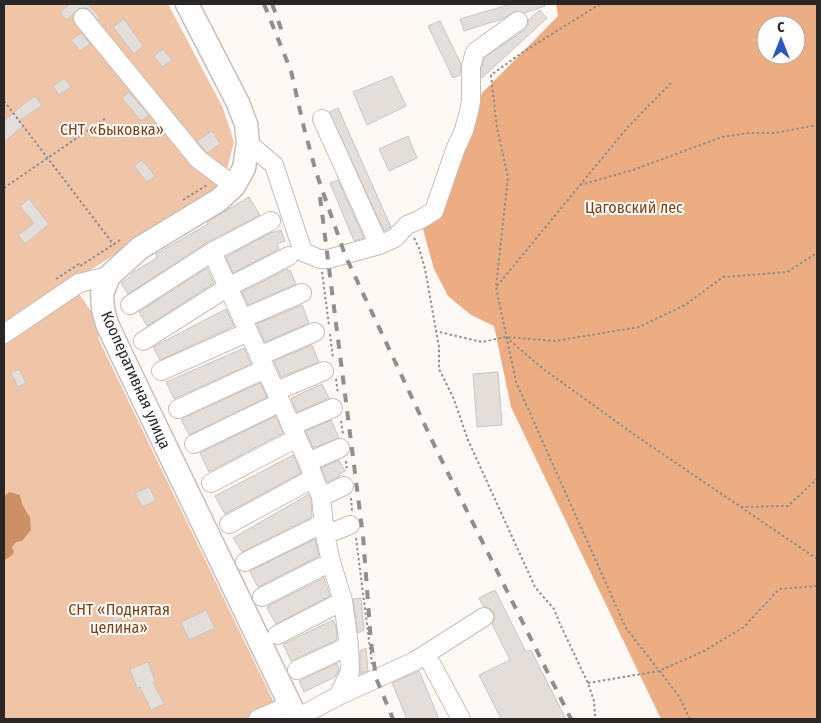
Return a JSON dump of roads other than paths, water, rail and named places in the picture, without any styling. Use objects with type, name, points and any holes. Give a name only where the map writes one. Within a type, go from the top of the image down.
[{"type":"main road","points":[[109,276],[140,248],[219,200],[234,186],[244,168],[248,143],[246,124],[238,102],[187,4]]},
{"type":"main road","name":"Кооперативная улица","points":[[109,276],[102,294],[103,309],[108,324],[295,714]]},
{"type":"lane","points":[[82,18],[198,159],[234,186]]},
{"type":"lane","points":[[248,143],[274,166],[303,252],[320,259],[328,259],[379,245],[395,238],[407,225],[434,211],[464,130],[469,111],[474,52],[518,21]]},
{"type":"lane","points":[[322,119],[379,245]]},
{"type":"lane","points":[[130,306],[212,252],[272,221]]},
{"type":"lane","points":[[212,252],[311,470],[321,497],[324,529],[331,562],[343,601],[349,646],[350,672],[338,696]]},
{"type":"lane","points":[[143,341],[228,287],[289,256]]},
{"type":"lane","points":[[4,334],[79,283],[109,276]]},
{"type":"lane","points":[[161,371],[302,293]]},
{"type":"lane","points":[[178,409],[315,332]]},
{"type":"lane","points":[[194,444],[278,397],[331,371]]},
{"type":"lane","points":[[211,483],[337,406]]},
{"type":"lane","points":[[229,524],[311,470],[343,446]]},
{"type":"lane","points":[[321,497],[347,484]]},
{"type":"lane","points":[[246,562],[324,529],[352,523]]},
{"type":"lane","points":[[262,597],[331,562]]},
{"type":"lane","points":[[276,635],[343,601]]},
{"type":"lane","points":[[258,719],[295,714],[338,696],[415,661],[484,617]]},
{"type":"lane","points":[[297,670],[349,646]]},
{"type":"lane","points":[[426,654],[461,719]]},
{"type":"railway","points":[[264,4],[291,71],[316,172],[345,255],[437,451],[571,719]]},
{"type":"railway","points":[[272,4],[282,32]]},
{"type":"railway","points":[[320,197],[363,536],[371,642],[376,678],[393,719]]},
{"type":"park label","name":"СНТ «Быковка»","points":[[112,129]]},
{"type":"park label","name":"Цаговский лес","points":[[634,207]]},
{"type":"park label","name":"СНТ «Поднятая целина»","points":[[119,618]]}]
